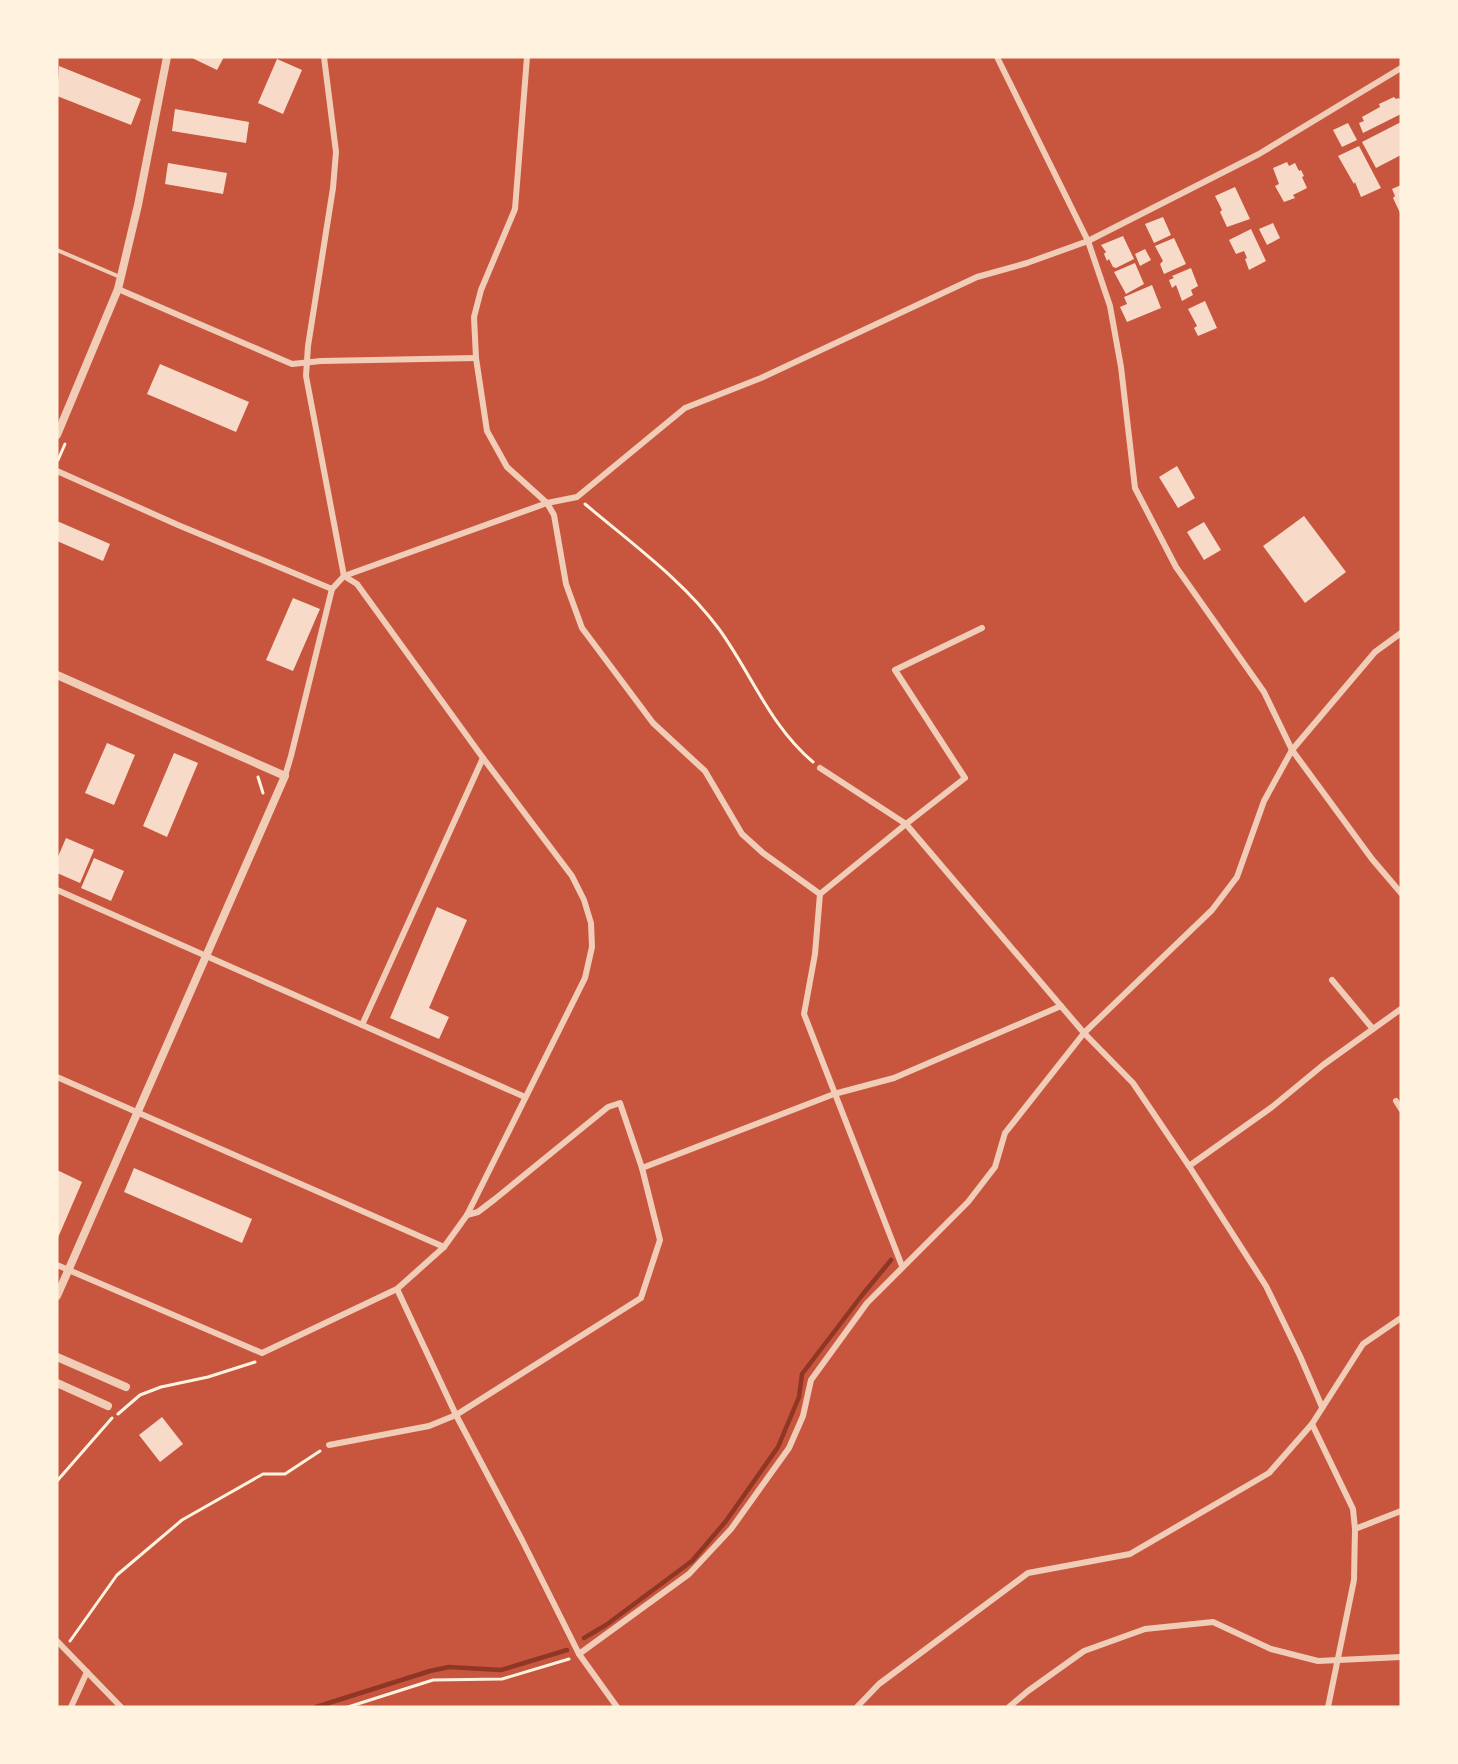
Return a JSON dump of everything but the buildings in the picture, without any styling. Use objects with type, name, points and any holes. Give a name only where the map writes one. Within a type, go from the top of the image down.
[{"type":"street","points":[[57,435],[118,289],[138,205],[167,57]]},
{"type":"street","points":[[57,1265],[262,1353],[397,1289],[444,1247],[467,1215],[585,978],[592,947],[591,923],[584,900],[572,876],[357,584],[344,576],[306,376],[333,188],[336,152],[324,57]]},
{"type":"street","points":[[527,57],[515,209],[481,290],[474,317],[476,358],[487,431],[507,467],[547,503],[554,515],[566,584],[582,628],[653,723],[705,771],[742,834],[763,853],[820,894]]},
{"type":"street","points":[[998,57],[1088,241],[1110,306],[1121,368],[1135,488],[1176,567],[1264,692],[1292,750],[1372,859],[1401,893]]},
{"type":"street","points":[[57,1296],[285,776],[332,589],[344,576],[547,503],[577,497],[685,408],[761,378],[977,277],[1028,263],[1088,241],[1259,154],[1401,68]]},
{"type":"street","points":[[118,289],[292,364],[321,361],[476,358]]},
{"type":"street","points":[[57,471],[178,525],[332,589]]},
{"type":"street","points":[[902,1266],[804,1014],[815,954],[820,894],[964,778],[895,670],[982,628]]},
{"type":"street","points":[[579,1654],[689,1574],[731,1529],[789,1448],[803,1416],[811,1380],[867,1303],[968,1202],[995,1167],[1005,1133],[1084,1033],[1212,910],[1237,877],[1264,801],[1292,750],[1375,652],[1401,633]]},
{"type":"street","points":[[57,675],[285,776]]},
{"type":"street","points":[[362,1025],[483,758]]},
{"type":"street","points":[[820,768],[906,824],[1084,1033],[1133,1083],[1266,1286],[1322,1407]]},
{"type":"street","points":[[57,890],[525,1097]]},
{"type":"street","points":[[1332,980],[1373,1029]]},
{"type":"street","points":[[642,1168],[834,1094],[894,1078],[1061,1006]]},
{"type":"street","points":[[1189,1166],[1272,1107],[1323,1065],[1401,1009]]},
{"type":"street","points":[[57,1077],[444,1247]]},
{"type":"street","points":[[1396,1101],[1401,1109]]},
{"type":"street","points":[[329,1446],[429,1426],[456,1415],[641,1298],[660,1240],[642,1168],[620,1104],[608,1107],[487,1206],[467,1215]]},
{"type":"street","points":[[397,1289],[456,1415],[579,1654],[617,1707]]},
{"type":"street","points":[[857,1707],[879,1684],[1028,1572],[1130,1554],[1269,1473],[1312,1424],[1363,1344],[1401,1318]]},
{"type":"street","points":[[57,1357],[126,1387]]},
{"type":"street","points":[[57,1383],[108,1406]]},
{"type":"street","points":[[1312,1424],[1353,1509],[1355,1529],[1354,1580],[1328,1707]]},
{"type":"street","points":[[1355,1529],[1401,1511]]},
{"type":"street","points":[[1009,1707],[1084,1651],[1145,1629],[1213,1622],[1270,1649],[1318,1661],[1401,1657]]},
{"type":"street","points":[[57,1641],[121,1707]]},
{"type":"street","points":[[71,1707],[87,1672]]},
{"type":"lane","points":[[57,250],[121,277]]},
{"type":"path","points":[[577,497],[688,593],[719,629],[789,739],[820,768]]},
{"type":"path","points":[[257,776],[264,795]]},
{"type":"path","points":[[57,1481],[107,1422],[140,1395],[161,1387],[208,1377],[255,1362],[262,1353]]},
{"type":"path","points":[[64,1648],[117,1575],[182,1520],[263,1474],[285,1474],[329,1446]]},
{"type":"path","points":[[348,1707],[433,1680],[502,1679],[566,1661],[579,1654]]},
{"type":"waterway","points":[[584,1638],[606,1625],[692,1561],[726,1521],[778,1447],[799,1397],[802,1374],[891,1260]]},
{"type":"waterway","points":[[316,1707],[430,1671],[449,1667],[501,1670],[567,1650]]}]
